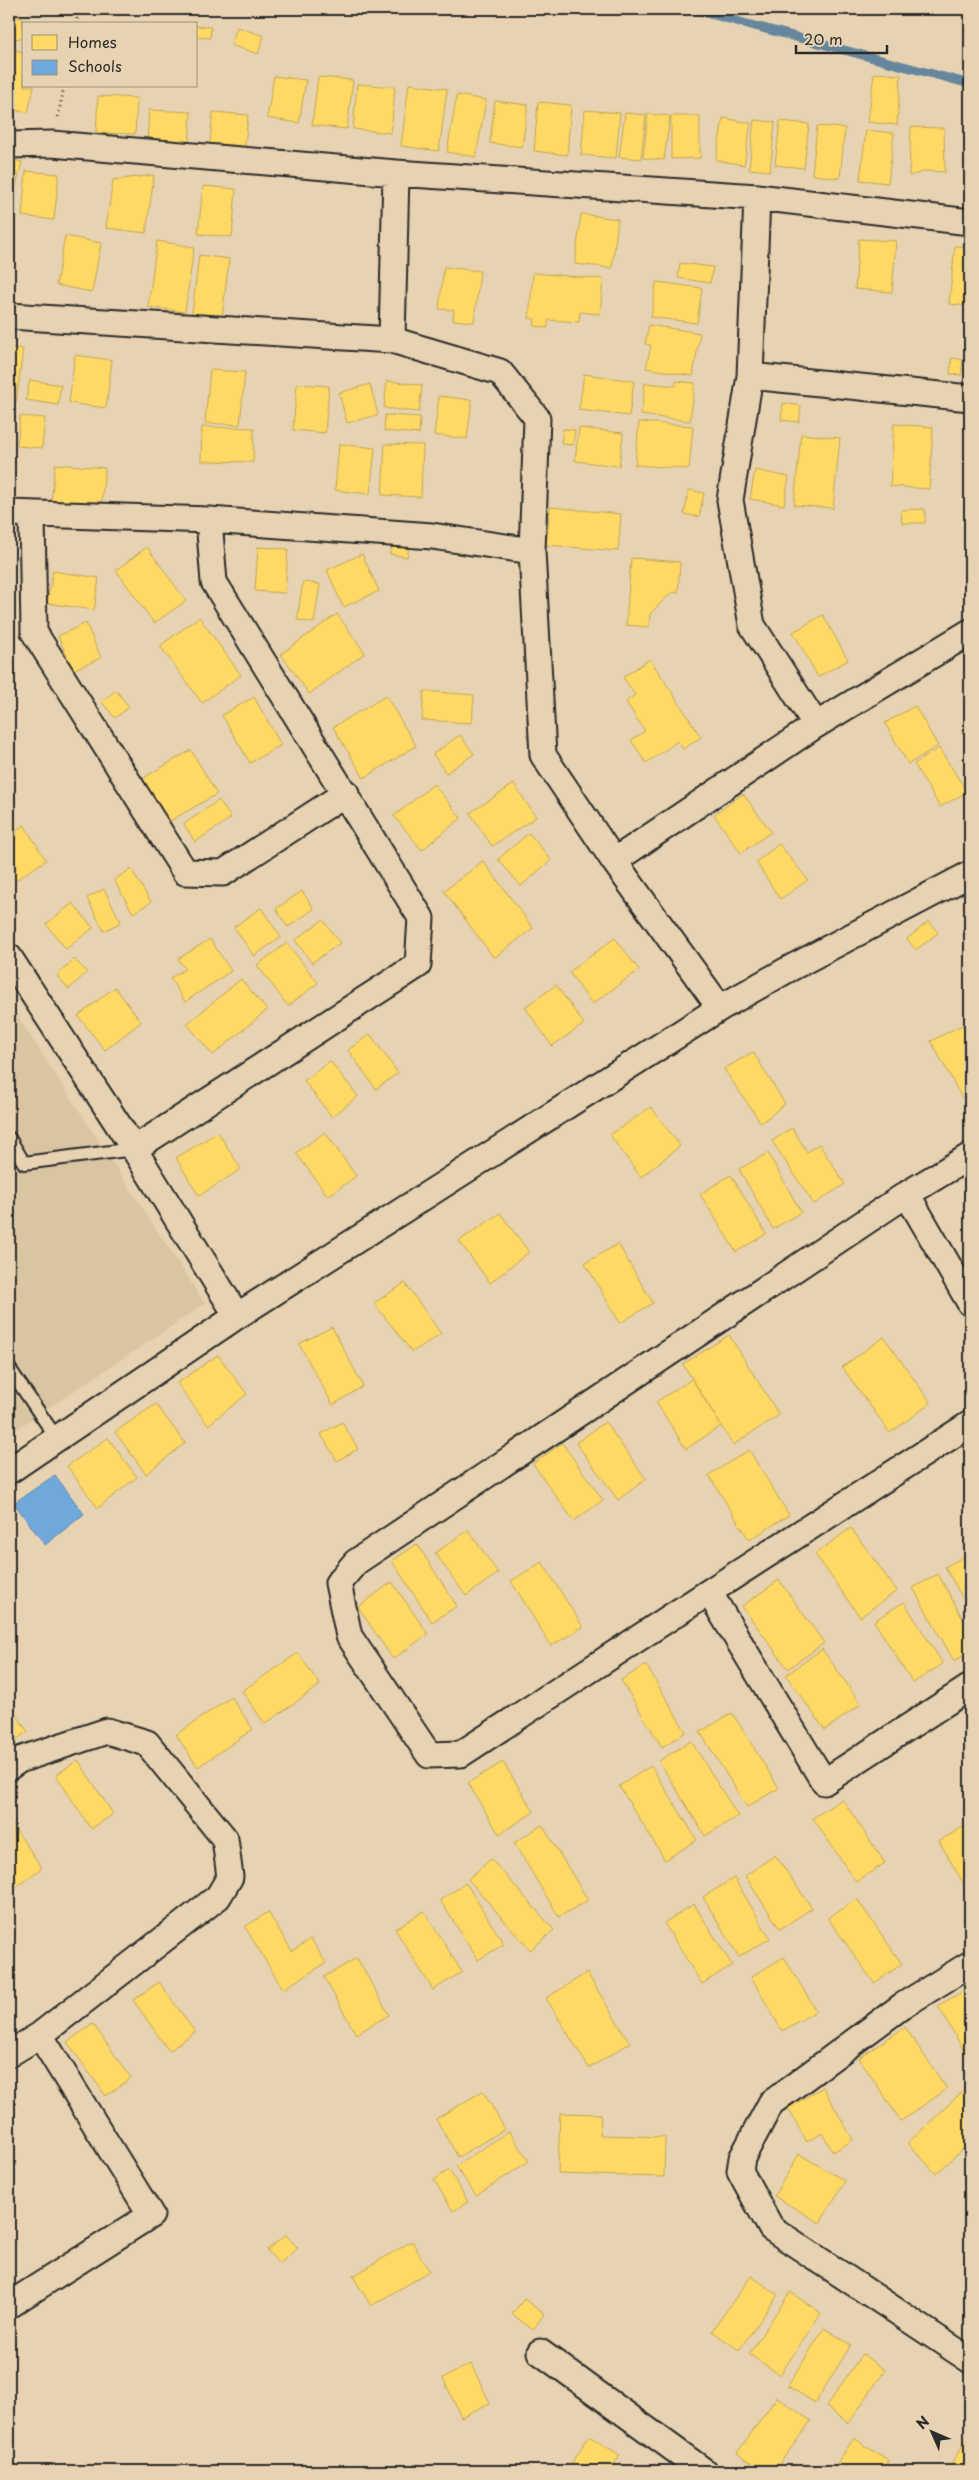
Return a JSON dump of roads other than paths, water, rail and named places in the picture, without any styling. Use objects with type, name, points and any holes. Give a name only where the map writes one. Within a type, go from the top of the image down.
[{"type":"street","points":[[9,145],[52,144],[396,173],[757,196],[970,222]]},
{"type":"street","points":[[392,340],[396,173]]},
{"type":"street","points":[[757,196],[750,376],[730,500],[752,625],[816,725]]},
{"type":"street","points":[[9,316],[392,340],[500,372],[537,418],[532,551],[543,755],[614,861],[720,1008]]},
{"type":"street","points":[[750,376],[970,398]]},
{"type":"street","points":[[346,793],[224,873],[185,872],[34,632],[20,513],[209,520],[432,536],[532,551]]},
{"type":"street","points":[[134,1149],[418,965],[421,918],[346,793],[214,582],[209,520]]},
{"type":"street","points":[[614,861],[816,725],[970,632]]},
{"type":"street","points":[[9,1471],[237,1316],[720,1008],[786,970],[970,874]]},
{"type":"street","points":[[9,957],[134,1149],[237,1316]]},
{"type":"street","points":[[970,1156],[907,1194],[356,1562],[338,1583],[350,1636],[429,1755],[461,1754],[970,1424]]},
{"type":"street","points":[[907,1194],[970,1303]]},
{"type":"street","points":[[709,1592],[824,1782],[970,1687]]},
{"type":"street","points":[[9,1766],[19,1760],[107,1731],[147,1743],[225,1839],[230,1877],[218,1897],[40,2035],[9,2054]]},
{"type":"street","points":[[970,1964],[902,2006],[771,2103],[742,2158],[740,2171],[771,2228],[970,2360]]},
{"type":"street","points":[[9,2305],[151,2215],[40,2035]]},
{"type":"street","points":[[540,2352],[704,2471]]},
{"type":"lane","points":[[9,1138],[24,1162],[134,1149]]},
{"type":"lane","points":[[9,1368],[57,1439]]},
{"type":"waterway","points":[[692,9],[970,84]]}]
